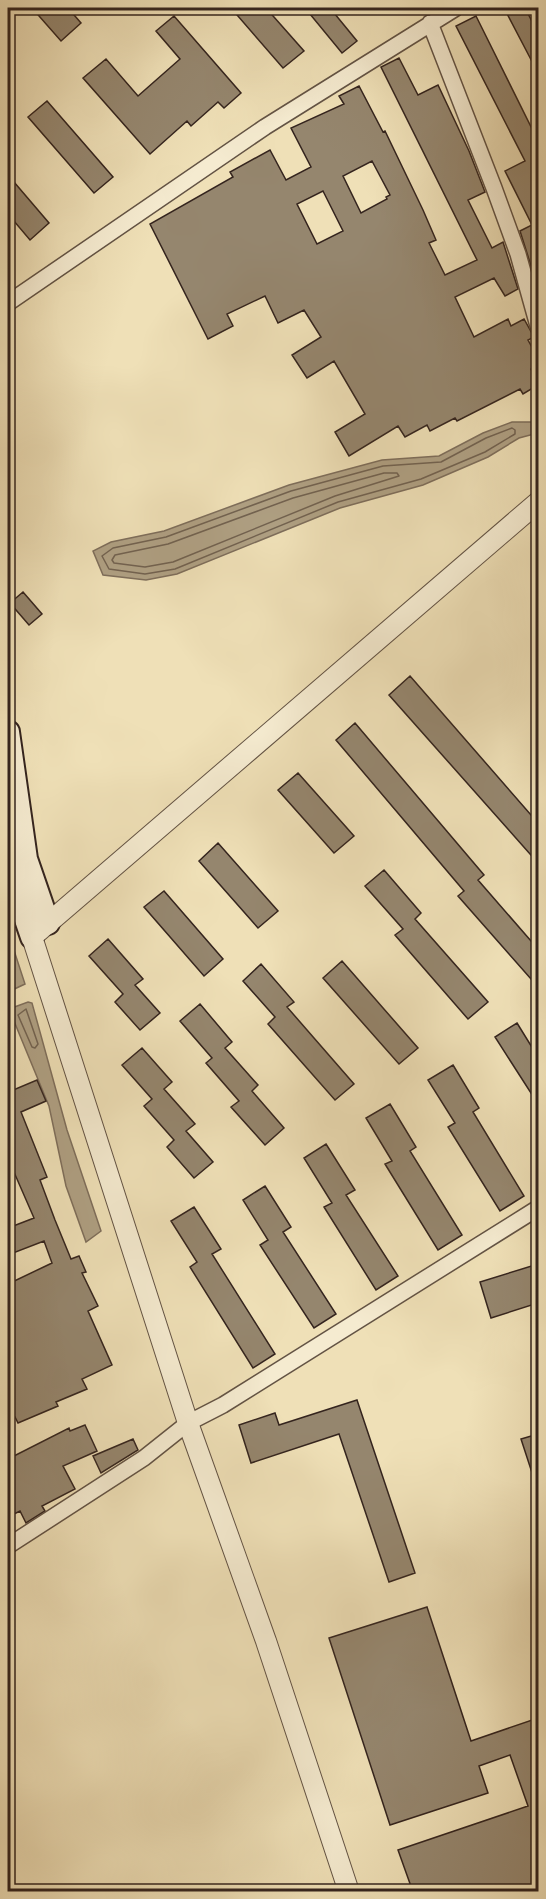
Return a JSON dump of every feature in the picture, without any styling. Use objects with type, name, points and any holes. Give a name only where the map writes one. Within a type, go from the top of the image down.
[{"type":"main road","points":[[8,732],[26,859],[40,930]]},
{"type":"main road","points":[[8,867],[40,930]]},
{"type":"street","points":[[8,303],[265,127],[430,22],[456,8]]},
{"type":"street","points":[[430,22],[494,188],[524,275],[538,326]]},
{"type":"street","points":[[349,1892],[266,1641],[188,1423],[40,930],[538,502]]},
{"type":"street","points":[[8,1546],[144,1458],[188,1423],[223,1405],[538,1208]]},
{"type":"water","points":[[512,422],[538,422],[538,433],[519,438],[488,457],[423,485],[340,508],[177,574],[146,580],[103,575],[93,551],[111,542],[164,531],[289,485],[382,460],[439,456],[483,433]]},
{"type":"water","points":[[8,932],[25,984],[8,992]]},
{"type":"water","points":[[28,1002],[32,1003],[67,1130],[101,1231],[86,1242],[66,1186],[49,1106],[9,1009]]},
{"type":"building","points":[[32,8],[68,8],[81,23],[61,41]]},
{"type":"building","points":[[231,8],[266,8],[304,51],[283,68]]},
{"type":"building","points":[[305,8],[330,8],[357,41],[342,53]]},
{"type":"building","points":[[504,8],[525,8],[538,33],[538,73]]},
{"type":"building","points":[[174,16],[241,93],[224,108],[218,102],[191,126],[187,121],[150,154],[83,78],[106,59],[138,96],[180,59],[156,31]]},
{"type":"building","points":[[476,16],[538,141],[538,266],[532,269],[520,231],[532,225],[505,171],[525,161],[456,26]]},
{"type":"building","points":[[399,58],[418,95],[438,85],[469,151],[485,192],[468,200],[492,248],[503,242],[518,289],[505,296],[494,278],[455,297],[474,337],[508,319],[511,326],[524,319],[534,337],[528,340],[538,358],[538,365],[531,369],[538,385],[523,394],[520,389],[457,421],[455,418],[430,431],[427,425],[405,437],[398,426],[349,456],[335,432],[365,414],[334,361],[307,378],[292,355],[321,337],[304,310],[278,323],[265,296],[227,314],[233,326],[208,339],[150,224],[233,177],[230,172],[270,150],[286,180],[311,167],[291,128],[344,104],[339,96],[359,86],[383,132],[385,131],[423,210],[436,240],[429,243],[445,275],[477,260],[381,67]],"holes":[[[372,161],[390,195],[386,197],[387,199],[361,213],[343,176]],[[323,191],[343,231],[317,244],[297,204]]]},
{"type":"building","points":[[47,101],[113,177],[94,193],[28,117]]},
{"type":"building","points":[[8,175],[49,223],[30,240],[8,214]]},
{"type":"building","points":[[23,592],[42,614],[29,625],[10,603]]},
{"type":"building","points":[[410,676],[538,823],[538,863],[389,695]]},
{"type":"building","points":[[355,723],[484,875],[478,880],[538,949],[538,973],[531,979],[458,896],[464,891],[336,740]]},
{"type":"building","points":[[298,773],[354,836],[334,853],[278,790]]},
{"type":"building","points":[[218,843],[278,911],[258,928],[199,861]]},
{"type":"building","points":[[384,870],[421,913],[415,919],[488,1002],[468,1019],[395,935],[403,929],[365,886]]},
{"type":"building","points":[[164,891],[223,959],[204,976],[144,907]]},
{"type":"building","points":[[108,939],[143,979],[135,985],[160,1013],[140,1030],[115,1002],[123,994],[89,956]]},
{"type":"building","points":[[342,961],[418,1048],[399,1064],[323,978]]},
{"type":"building","points":[[261,964],[294,1002],[287,1007],[354,1084],[335,1100],[268,1024],[275,1017],[243,981]]},
{"type":"building","points":[[200,1004],[232,1042],[225,1048],[258,1085],[252,1091],[284,1128],[265,1145],[231,1107],[239,1101],[206,1063],[212,1058],[180,1021]]},
{"type":"building","points":[[517,1023],[538,1057],[538,1104],[495,1037]]},
{"type":"building","points":[[142,1048],[172,1082],[164,1089],[195,1124],[186,1131],[213,1162],[194,1178],[167,1147],[174,1140],[144,1106],[152,1099],[122,1065]]},
{"type":"building","points":[[453,1065],[479,1108],[473,1112],[524,1196],[500,1211],[448,1127],[455,1123],[428,1080]]},
{"type":"building","points":[[37,1080],[46,1101],[21,1112],[47,1177],[40,1180],[55,1220],[71,1259],[79,1256],[86,1272],[82,1273],[98,1306],[88,1311],[112,1365],[82,1379],[87,1389],[56,1402],[58,1406],[18,1423],[15,1417],[8,1420],[8,1284],[52,1263],[44,1241],[8,1255],[8,1228],[34,1218],[10,1163],[13,1162],[8,1149],[8,1081],[11,1091]]},
{"type":"building","points":[[390,1104],[416,1147],[410,1151],[462,1235],[438,1250],[385,1164],[392,1161],[366,1118]]},
{"type":"building","points":[[326,1144],[355,1190],[346,1195],[398,1276],[376,1290],[324,1207],[332,1203],[304,1158]]},
{"type":"building","points":[[265,1186],[291,1227],[283,1232],[336,1314],[314,1328],[260,1245],[268,1240],[243,1200]]},
{"type":"building","points":[[194,1207],[221,1249],[212,1254],[275,1354],[253,1368],[190,1267],[197,1262],[171,1221]]},
{"type":"building","points":[[538,1264],[538,1303],[491,1318],[480,1282]]},
{"type":"building","points":[[357,1400],[415,1573],[389,1582],[339,1434],[251,1463],[239,1425],[275,1413],[279,1425]]},
{"type":"building","points":[[85,1425],[97,1451],[63,1466],[75,1489],[42,1506],[45,1511],[26,1523],[20,1511],[8,1517],[8,1459],[69,1428],[70,1431]]},
{"type":"building","points":[[538,1434],[538,1484],[536,1485],[521,1439]]},
{"type":"building","points":[[133,1439],[138,1450],[101,1473],[93,1456]]},
{"type":"building","points":[[427,1607],[471,1741],[538,1718],[538,1892],[413,1892],[398,1850],[528,1806],[510,1755],[479,1766],[488,1793],[390,1825],[329,1638]]}]
